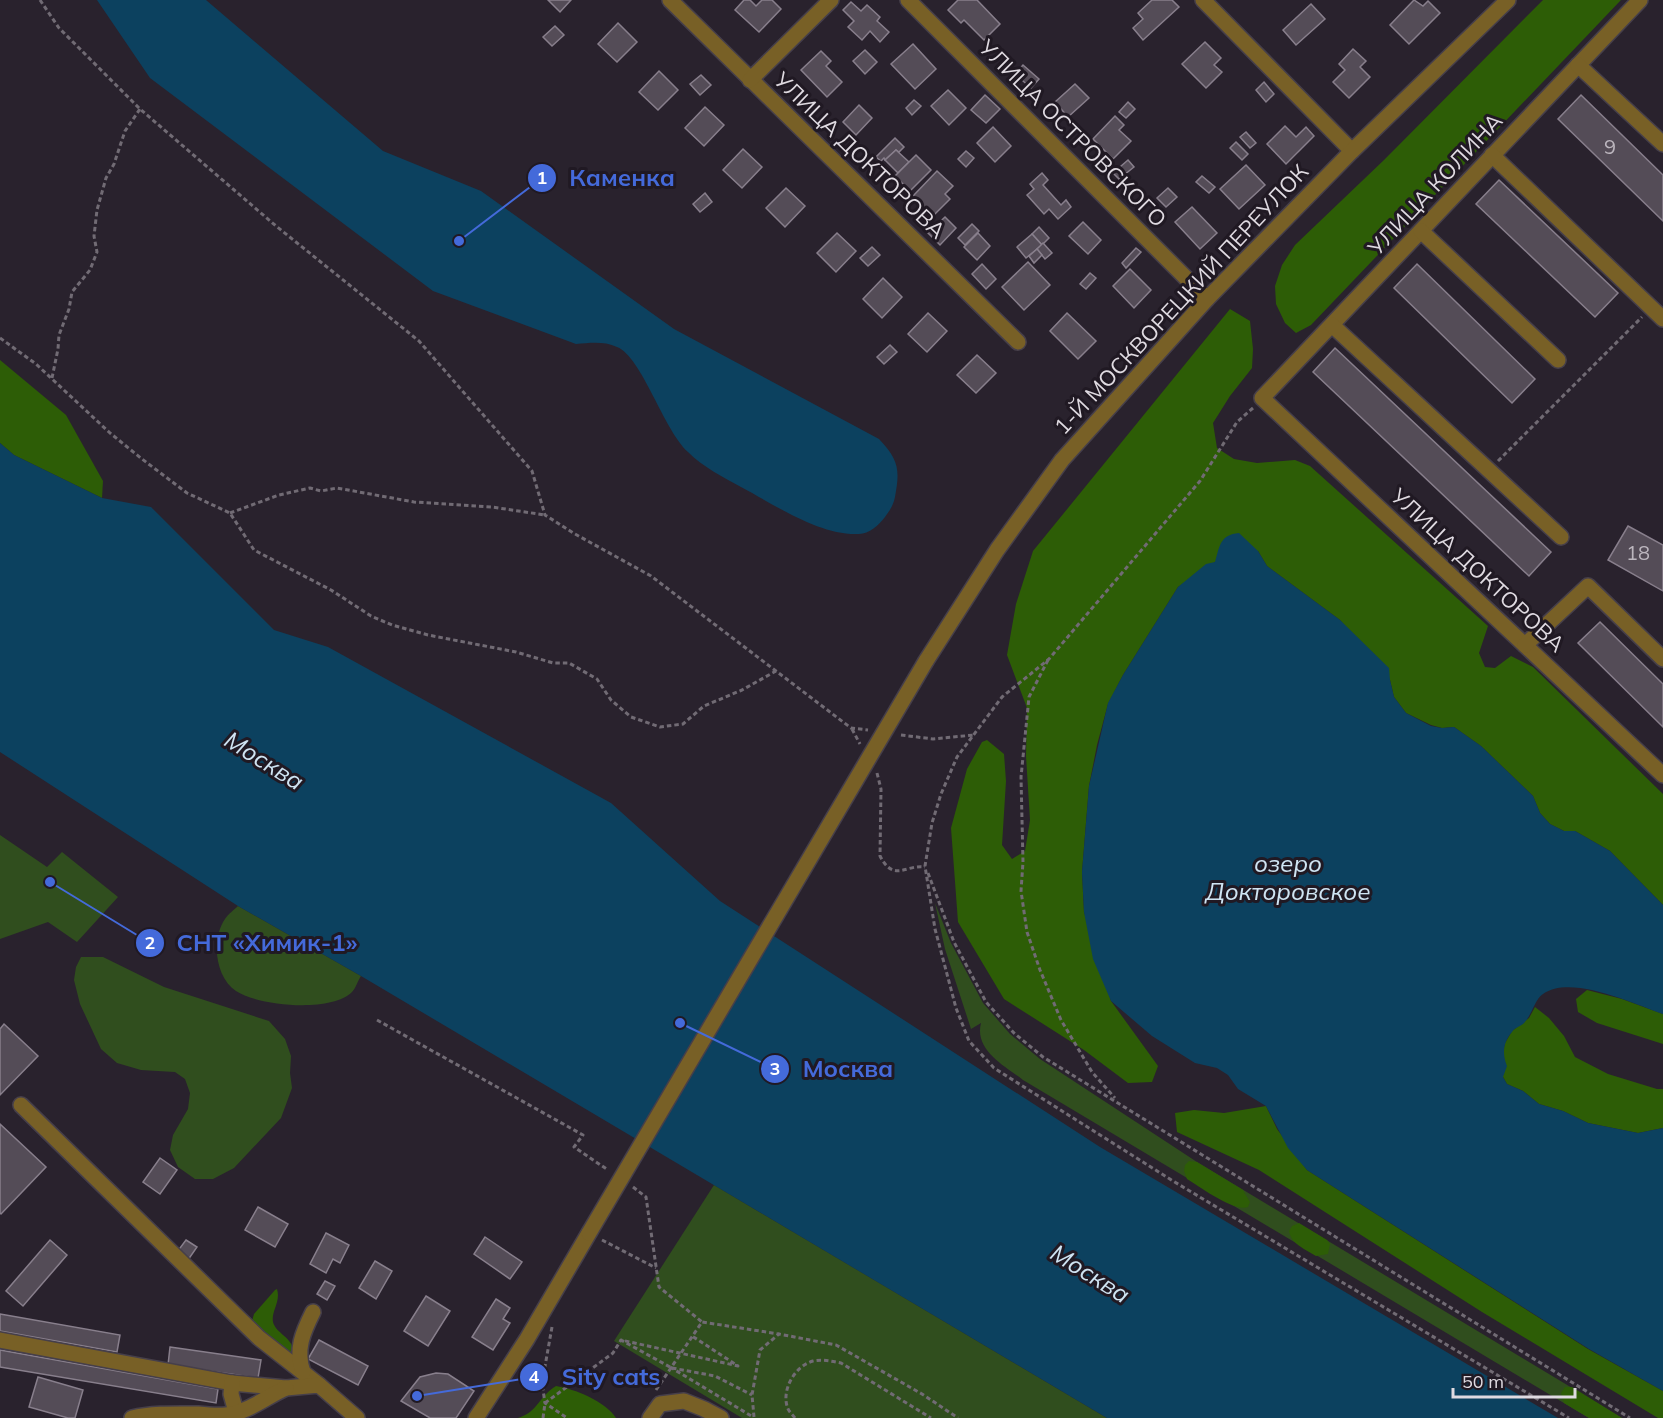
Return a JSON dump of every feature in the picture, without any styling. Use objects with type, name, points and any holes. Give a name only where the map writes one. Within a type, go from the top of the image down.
[{"type":"street","name":"УЛИЦА ДОКТОРОВА","points":[[670,0],[1018,342]]},
{"type":"street","points":[[750,80],[831,0]]},
{"type":"street","name":"УЛИЦА ОСТРОВСКОГО","points":[[908,0],[1207,299]]},
{"type":"street","points":[[1203,0],[1352,151]]},
{"type":"street","name":"1-Й МОСКВОРЕЦКИЙ ПЕРЕУЛОК","points":[[476,1418],[549,1302],[926,661],[997,550],[1062,460],[1207,299],[1352,151],[1508,0]]},
{"type":"street","name":"УЛИЦА КОЛИНА","points":[[1262,398],[1640,0]]},
{"type":"street","points":[[1578,65],[1663,144]]},
{"type":"street","points":[[1492,155],[1663,319]]},
{"type":"street","points":[[1421,231],[1558,360]]},
{"type":"street","points":[[1332,325],[1562,537]]},
{"type":"street","name":"УЛИЦА ДОКТОРОВА","points":[[1262,398],[1663,775]]},
{"type":"street","points":[[1525,645],[1588,586],[1663,659]]},
{"type":"street","points":[[21,1105],[251,1331],[357,1418]]},
{"type":"street","points":[[303,1372],[298,1352],[314,1312]]},
{"type":"street","points":[[294,1322],[300,1331],[301,1340]]},
{"type":"street","points":[[0,1340],[232,1383],[286,1388],[319,1385]]},
{"type":"street","points":[[232,1383],[231,1394],[236,1412]]},
{"type":"street","points":[[132,1418],[167,1414],[225,1415],[260,1403],[271,1394],[286,1388]]},
{"type":"street","points":[[650,1418],[660,1404],[684,1401],[721,1418]]},
{"type":"path","points":[[39,0],[59,28],[140,109],[418,342],[532,471],[545,515]]},
{"type":"path","points":[[52,378],[59,335],[69,309],[72,292],[90,270],[97,252],[94,236],[97,210],[106,178],[114,164],[125,131],[140,109]]},
{"type":"path","points":[[1488,470],[1651,308]]},
{"type":"path","points":[[0,338],[52,378],[110,433],[142,459],[187,493],[230,513],[254,550],[331,590],[371,616],[392,625],[428,635],[516,652],[553,663],[569,663],[597,680],[611,700],[632,717],[660,727],[683,724],[704,706],[742,690],[776,671]]},
{"type":"path","points":[[1262,398],[1237,422],[1200,481],[1048,659],[1002,697],[957,757],[941,794],[926,848],[925,866],[934,929],[956,1008],[969,1041],[994,1068],[1173,1181],[1569,1418]]},
{"type":"path","points":[[230,513],[279,495],[310,488],[321,491],[337,488],[414,502],[492,507],[545,515],[651,576],[851,728],[862,747]]},
{"type":"path","points":[[1048,659],[1029,697],[1021,777],[1022,891],[1028,932],[1061,1020],[1092,1072],[1118,1102]]},
{"type":"path","points":[[851,728],[875,731]]},
{"type":"path","points":[[898,734],[933,739],[974,735]]},
{"type":"path","points":[[873,766],[881,789],[880,856],[885,865],[893,871],[925,866]]},
{"type":"path","points":[[925,866],[954,942],[986,1002],[1014,1033],[1043,1057],[1630,1418]]},
{"type":"path","points":[[377,1020],[583,1135],[574,1147],[610,1172]]},
{"type":"path","points":[[628,1184],[646,1197],[659,1287],[702,1322],[836,1345],[922,1394],[958,1418]]},
{"type":"path","points":[[589,1233],[656,1268]]},
{"type":"path","points":[[543,1418],[545,1403],[542,1383],[553,1330],[549,1302]]},
{"type":"path","points":[[670,1367],[702,1322]]},
{"type":"path","points":[[754,1418],[752,1395],[760,1350],[779,1334]]},
{"type":"path","points":[[621,1340],[738,1366],[692,1336]]},
{"type":"path","points":[[545,1403],[613,1353],[621,1340]]},
{"type":"path","points":[[621,1340],[754,1418]]},
{"type":"path","points":[[795,1418],[787,1408],[786,1396],[790,1381],[811,1361],[825,1360],[841,1363],[931,1418]]},
{"type":"path","points":[[670,1367],[715,1376],[752,1395]]},
{"type":"path","points":[[545,1403],[567,1418]]},
{"type":"green space","points":[[1543,0],[1621,0],[1311,325],[1296,333],[1285,323],[1276,304],[1275,286],[1282,265],[1295,245],[1384,160]]},
{"type":"green space","points":[[1230,309],[1250,321],[1253,349],[1252,368],[1213,423],[1217,448],[1234,459],[1257,463],[1295,460],[1310,466],[1488,626],[1479,653],[1485,667],[1495,668],[1511,656],[1533,667],[1663,794],[1663,905],[1610,851],[1575,831],[1564,831],[1550,824],[1540,813],[1533,796],[1481,746],[1454,727],[1442,728],[1431,725],[1406,713],[1394,697],[1390,680],[1340,620],[1267,566],[1258,551],[1215,562],[1178,587],[1123,675],[1108,704],[1089,786],[1082,872],[1084,912],[1111,1001],[1158,1066],[1152,1082],[1128,1083],[1084,1050],[1004,999],[958,922],[951,828],[967,769],[982,742],[987,740],[1004,754],[1006,781],[1002,845],[1012,859],[1025,851],[1030,820],[1026,756],[1027,708],[1007,655],[1016,604],[1033,551]]},
{"type":"green space","points":[[0,360],[66,415],[103,481],[102,498],[14,455],[0,443]]},
{"type":"green space","points":[[0,835],[47,867],[62,852],[118,897],[77,942],[48,922],[0,939]]},
{"type":"green space","points":[[935,903],[951,943],[983,1003],[1010,1034],[1040,1059],[1197,1162],[1622,1418],[1589,1418],[1008,1069],[986,1049],[980,1033],[981,1023],[971,1029],[945,949]]},
{"type":"green space","points":[[238,906],[361,976],[352,992],[342,999],[328,1003],[295,1005],[261,1000],[236,991],[223,977],[217,957],[217,947],[221,927],[226,917]]},
{"type":"green space","points":[[81,957],[103,957],[164,987],[269,1021],[285,1039],[291,1056],[292,1088],[281,1118],[234,1168],[213,1179],[195,1179],[178,1167],[170,1150],[173,1135],[188,1109],[190,1093],[185,1079],[175,1072],[141,1070],[117,1063],[101,1049],[80,1004],[74,980],[76,967]]},
{"type":"green space","points":[[1587,990],[1622,999],[1663,1014],[1663,1044],[1597,1023],[1578,1012],[1576,999]]},
{"type":"green space","points":[[1535,1007],[1549,1018],[1564,1036],[1575,1057],[1608,1074],[1663,1089],[1663,1128],[1638,1133],[1588,1123],[1563,1111],[1539,1104],[1523,1091],[1507,1084],[1503,1077],[1502,1056],[1505,1043],[1512,1031],[1529,1018]]},
{"type":"green space","points":[[1266,1106],[1277,1129],[1307,1170],[1588,1349],[1663,1391],[1663,1418],[1658,1418],[1482,1312],[1259,1170],[1177,1132],[1175,1113],[1194,1110],[1224,1113]]},
{"type":"green space","points":[[1189,1161],[1197,1162],[1243,1190],[1250,1202],[1248,1207],[1234,1206],[1187,1179],[1184,1171]]},
{"type":"green space","points":[[714,1185],[1107,1418],[742,1418],[614,1341]]},
{"type":"green space","points":[[1299,1223],[1327,1240],[1330,1244],[1328,1254],[1316,1256],[1296,1243],[1289,1231],[1292,1226]]},
{"type":"green space","points":[[277,1289],[278,1298],[273,1322],[277,1330],[291,1343],[294,1353],[290,1355],[275,1346],[252,1321],[254,1314]]},
{"type":"green space","points":[[556,1386],[589,1397],[605,1406],[616,1418],[518,1418],[530,1412]]},
{"type":"green space","points":[[1565,1387],[1572,1387],[1622,1418],[1589,1418],[1564,1403],[1561,1393]]},
{"type":"water","points":[[97,0],[206,0],[383,151],[481,191],[674,329],[879,439],[891,453],[897,472],[895,497],[890,510],[874,528],[859,534],[829,530],[798,518],[720,475],[688,452],[670,427],[635,364],[626,353],[617,347],[597,343],[576,344],[433,291],[150,78]]},
{"type":"water","points":[[0,443],[14,455],[102,498],[151,507],[274,630],[328,647],[611,803],[720,901],[1100,1147],[1558,1418],[1107,1418],[361,976],[238,906],[0,752]]},
{"type":"water","name":"озеро Докторовское","points":[[1239,533],[1258,551],[1267,566],[1340,620],[1389,668],[1394,697],[1406,713],[1431,726],[1454,727],[1481,746],[1533,796],[1540,813],[1550,824],[1564,831],[1575,831],[1610,851],[1663,905],[1663,1014],[1620,998],[1586,989],[1569,987],[1555,989],[1543,994],[1537,1000],[1526,1021],[1514,1029],[1509,1036],[1504,1048],[1507,1066],[1503,1077],[1507,1084],[1523,1091],[1539,1104],[1563,1111],[1588,1123],[1638,1133],[1663,1128],[1663,1391],[1589,1349],[1307,1170],[1288,1148],[1266,1106],[1238,1089],[1228,1075],[1217,1068],[1195,1063],[1152,1036],[1111,1001],[1093,959],[1084,912],[1082,872],[1089,786],[1108,703],[1178,587],[1206,564],[1215,562],[1224,539]]},
{"type":"building","points":[[548,0],[571,0],[560,12]]},
{"type":"building","points":[[744,0],[750,0],[756,6],[762,0],[772,0],[781,9],[759,32],[735,10]]},
{"type":"building","points":[[958,0],[977,0],[1000,24],[984,40],[964,20],[961,23],[948,10]]},
{"type":"building","points":[[1152,0],[1172,0],[1179,7],[1143,40],[1133,28],[1143,19],[1138,13]]},
{"type":"building","points":[[1414,0],[1423,6],[1428,1],[1440,13],[1409,44],[1390,25]]},
{"type":"building","points":[[851,2],[861,11],[867,5],[880,17],[877,21],[889,32],[880,42],[870,31],[862,40],[848,27],[854,21],[843,10]]},
{"type":"building","points":[[1311,4],[1325,19],[1296,45],[1283,30]]},
{"type":"building","points":[[618,23],[637,42],[617,62],[598,44]]},
{"type":"building","points":[[555,26],[564,35],[552,46],[543,37]]},
{"type":"building","points":[[1205,42],[1221,58],[1214,65],[1222,72],[1206,88],[1182,64]]},
{"type":"building","points":[[913,44],[936,69],[915,89],[891,64]]},
{"type":"building","points":[[1353,49],[1366,61],[1360,67],[1370,77],[1349,98],[1333,82],[1345,70],[1339,64]]},
{"type":"building","points":[[865,50],[877,62],[865,74],[853,61]]},
{"type":"building","points":[[821,51],[831,61],[826,66],[842,82],[827,97],[801,70]]},
{"type":"building","points":[[1023,65],[1039,79],[1031,88],[1015,74]]},
{"type":"building","points":[[659,71],[678,90],[658,110],[639,92]]},
{"type":"building","points":[[701,75],[711,85],[700,95],[690,84]]},
{"type":"building","points":[[1264,82],[1274,94],[1266,102],[1256,90]]},
{"type":"building","points":[[1075,84],[1089,98],[1068,117],[1055,102]]},
{"type":"building","points":[[948,90],[966,108],[949,125],[931,106]]},
{"type":"building","points":[[985,95],[1000,109],[986,123],[971,110]]},
{"type":"building","points":[[1581,95],[1663,175],[1663,221],[1558,119]]},
{"type":"building","points":[[914,100],[921,106],[912,115],[906,108]]},
{"type":"building","points":[[1128,102],[1135,109],[1126,118],[1119,112]]},
{"type":"building","points":[[859,105],[872,118],[856,135],[843,122]]},
{"type":"building","points":[[705,107],[724,125],[704,146],[685,128]]},
{"type":"building","points":[[1115,116],[1124,125],[1119,130],[1131,141],[1113,159],[1093,139]]},
{"type":"building","points":[[1285,126],[1296,137],[1306,127],[1314,136],[1286,164],[1267,144]]},
{"type":"building","points":[[993,127],[1011,146],[995,162],[977,143]]},
{"type":"building","points":[[1246,132],[1256,143],[1250,148],[1240,137]]},
{"type":"building","points":[[895,138],[904,147],[881,161],[876,157]]},
{"type":"building","points":[[1236,142],[1248,154],[1242,160],[1230,148]]},
{"type":"building","points":[[743,149],[762,167],[742,188],[723,170]]},
{"type":"building","points":[[896,150],[909,162],[898,173],[885,160]]},
{"type":"building","points":[[966,151],[974,158],[966,167],[958,159]]},
{"type":"building","points":[[916,155],[931,170],[910,191],[895,176]]},
{"type":"building","points":[[1128,160],[1134,167],[1119,179],[1113,173]]},
{"type":"building","points":[[1246,165],[1265,185],[1239,209],[1220,189]]},
{"type":"building","points":[[937,171],[953,186],[945,194],[950,199],[932,217],[913,196]]},
{"type":"building","points":[[1042,173],[1048,180],[1043,185],[1061,205],[1066,200],[1071,207],[1058,219],[1049,209],[1044,214],[1027,195],[1034,189],[1030,184]]},
{"type":"building","points":[[1202,176],[1215,187],[1209,193],[1196,182]]},
{"type":"building","points":[[1499,180],[1618,293],[1595,317],[1476,204]]},
{"type":"building","points":[[786,188],[805,206],[785,227],[766,208]]},
{"type":"building","points":[[1168,188],[1177,197],[1166,207],[1157,198]]},
{"type":"building","points":[[705,193],[712,202],[700,212],[693,204]]},
{"type":"building","points":[[1192,207],[1217,233],[1200,249],[1175,222]]},
{"type":"building","points":[[945,217],[956,228],[940,245],[928,233]]},
{"type":"building","points":[[1083,222],[1101,240],[1088,254],[1069,236]]},
{"type":"building","points":[[972,224],[979,231],[965,245],[958,238]]},
{"type":"building","points":[[1039,227],[1049,238],[1042,245],[1032,234]]},
{"type":"building","points":[[837,233],[856,251],[836,272],[817,253]]},
{"type":"building","points":[[978,233],[990,246],[977,260],[964,247]]},
{"type":"building","points":[[1032,234],[1042,245],[1026,258],[1017,247]]},
{"type":"building","points":[[1043,243],[1052,253],[1045,259],[1037,249]]},
{"type":"building","points":[[872,247],[880,255],[868,266],[860,258]]},
{"type":"building","points":[[1136,248],[1141,252],[1126,268],[1122,263]]},
{"type":"building","points":[[1037,249],[1042,255],[1034,263],[1029,256]]},
{"type":"building","points":[[1028,262],[1050,285],[1024,310],[1002,287]]},
{"type":"building","points":[[982,264],[996,279],[986,289],[972,274]]},
{"type":"building","points":[[1417,264],[1535,379],[1512,403],[1394,288]]},
{"type":"building","points":[[1130,269],[1151,290],[1134,308],[1113,286]]},
{"type":"building","points":[[1090,273],[1096,278],[1086,289],[1080,284]]},
{"type":"building","points":[[883,278],[902,297],[882,318],[863,299]]},
{"type":"building","points":[[928,313],[947,331],[927,352],[908,334]]},
{"type":"building","points":[[1067,313],[1096,341],[1078,359],[1050,331]]},
{"type":"building","points":[[890,345],[897,352],[884,364],[877,357]]},
{"type":"building","points":[[1335,348],[1551,552],[1529,576],[1313,372]]},
{"type":"building","points":[[977,355],[996,373],[976,393],[957,375]]},
{"type":"building","points":[[1628,526],[1663,545],[1663,591],[1608,560]]},
{"type":"building","points":[[1600,622],[1663,684],[1663,727],[1578,643]]},
{"type":"building","points":[[4,1024],[38,1056],[0,1095],[0,1029]]},
{"type":"building","points":[[0,1124],[46,1167],[1,1214],[0,1213]]},
{"type":"building","points":[[160,1158],[177,1170],[160,1194],[143,1182]]},
{"type":"building","points":[[258,1207],[288,1224],[275,1247],[245,1230]]},
{"type":"building","points":[[326,1233],[349,1245],[340,1263],[333,1259],[326,1273],[310,1264]]},
{"type":"building","points":[[485,1237],[522,1262],[510,1279],[474,1254]]},
{"type":"building","points":[[50,1240],[67,1255],[23,1306],[6,1291]]},
{"type":"building","points":[[186,1240],[197,1247],[188,1260],[177,1252]]},
{"type":"building","points":[[375,1261],[392,1271],[376,1299],[359,1288]]},
{"type":"building","points":[[325,1281],[335,1286],[327,1300],[317,1294]]},
{"type":"building","points":[[426,1296],[450,1311],[428,1346],[404,1331]]},
{"type":"building","points":[[496,1299],[510,1308],[503,1319],[510,1323],[493,1350],[472,1337]]},
{"type":"building","points":[[0,1314],[120,1335],[117,1352],[0,1331]]},
{"type":"building","points":[[319,1340],[368,1366],[358,1385],[308,1359]]},
{"type":"building","points":[[170,1347],[261,1360],[258,1378],[168,1365]]},
{"type":"building","points":[[0,1350],[218,1389],[216,1403],[0,1367]]},
{"type":"building","points":[[436,1373],[448,1374],[474,1391],[456,1418],[430,1418],[401,1401],[420,1377]]},
{"type":"building","points":[[38,1377],[83,1390],[75,1418],[29,1407]]},
{"type":"place","name":"Каменка","points":[[459,241]]},
{"type":"place","name":"СНТ «Химик-1»","points":[[50,882]]},
{"type":"place","name":"Москва","points":[[680,1023]]},
{"type":"place","name":"Sity cats","points":[[417,1396]]}]
